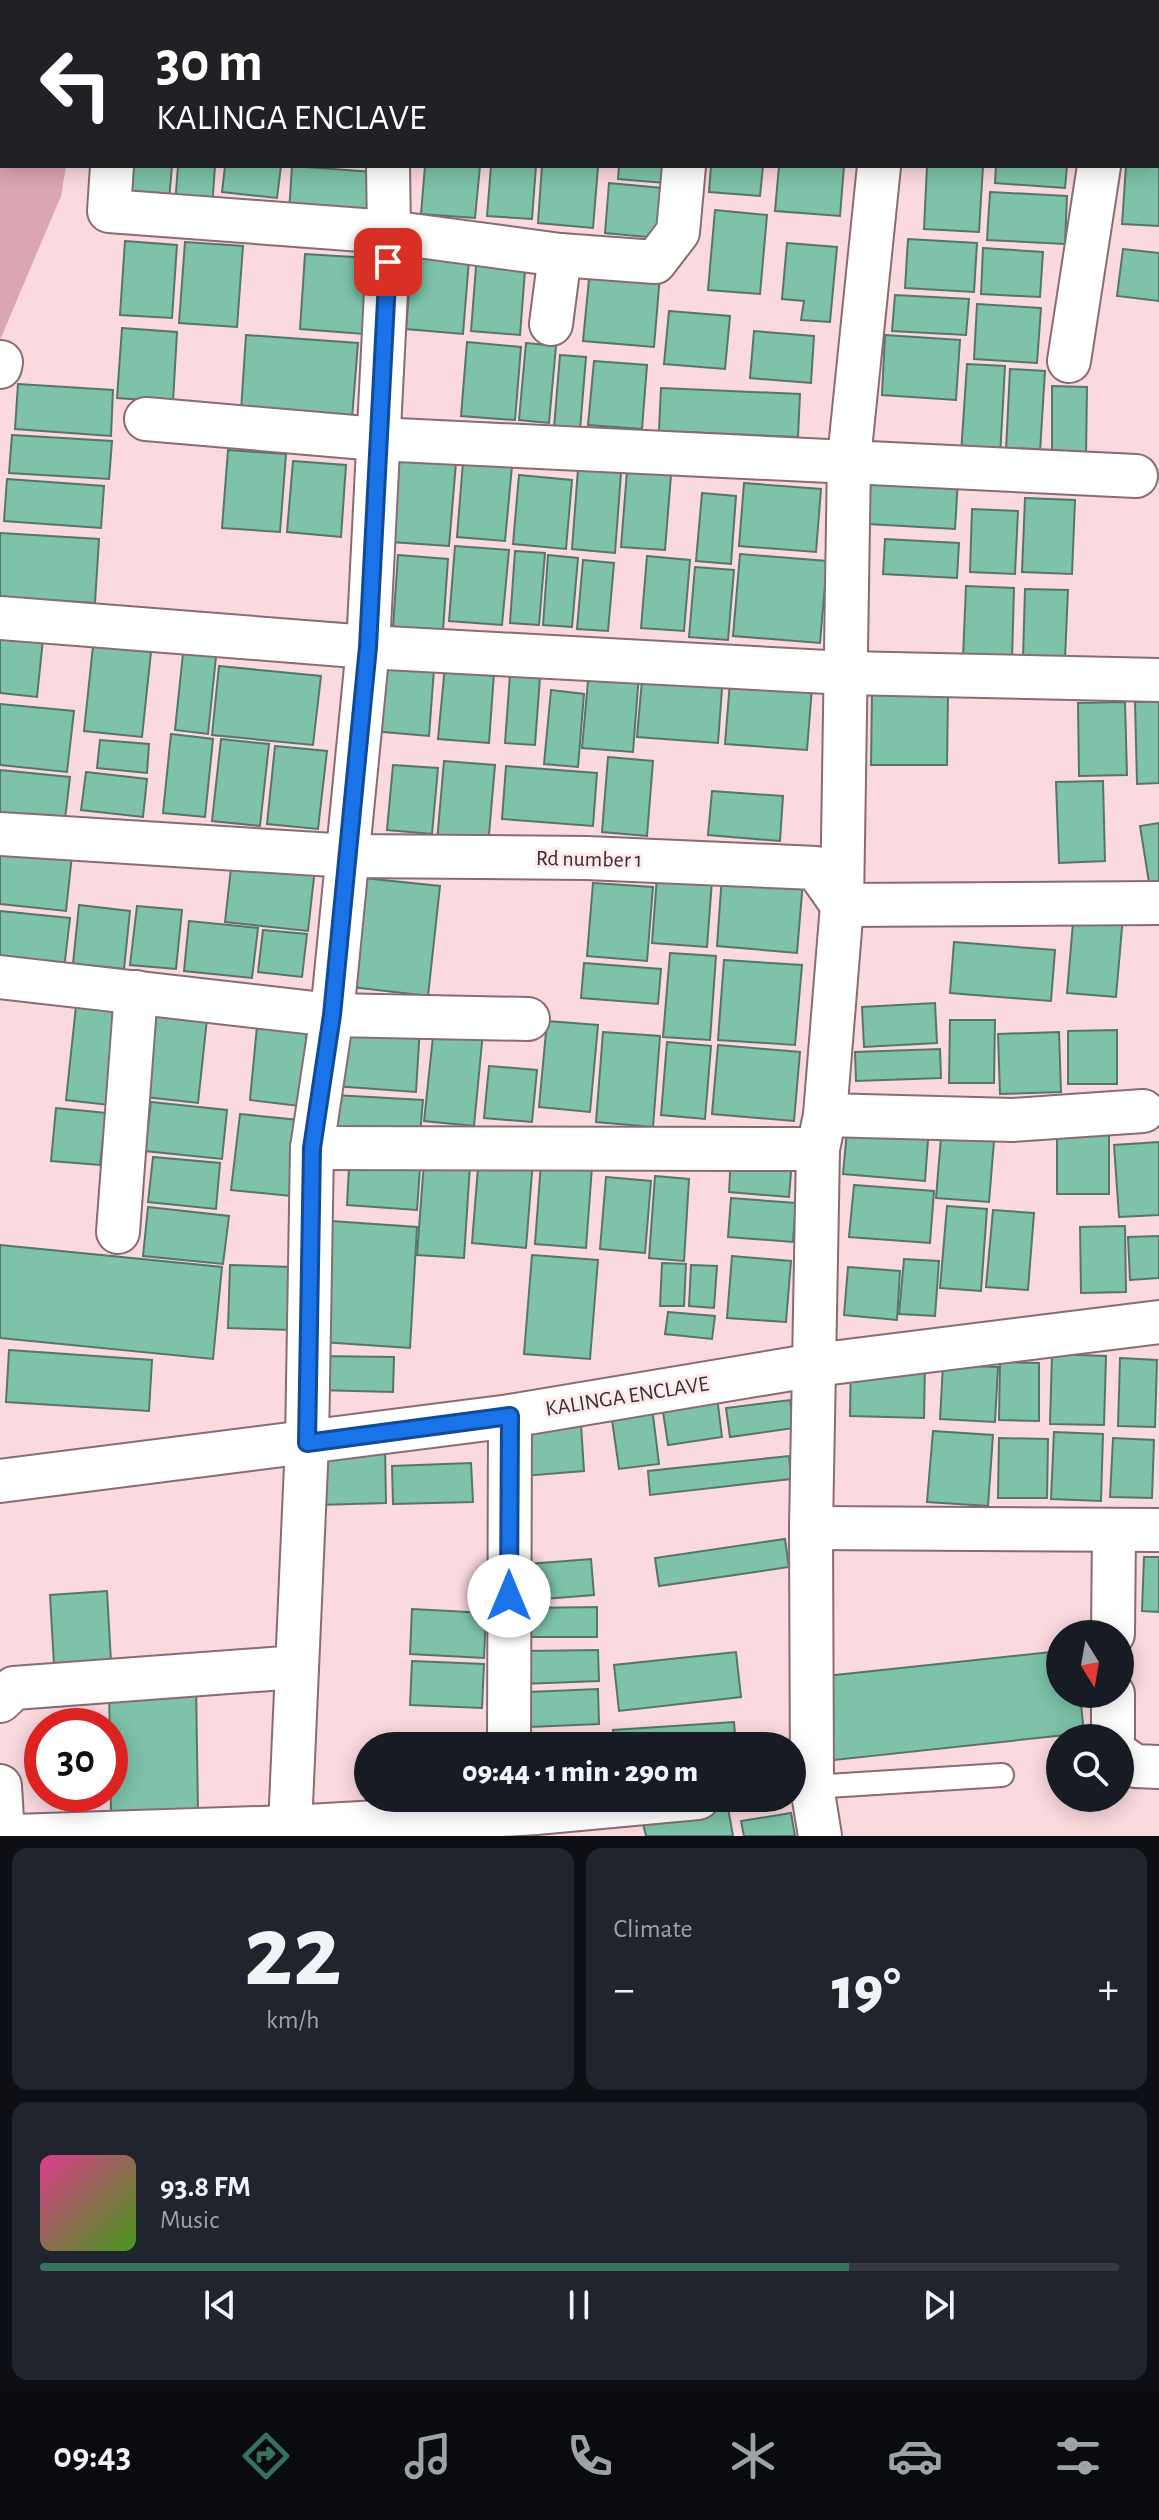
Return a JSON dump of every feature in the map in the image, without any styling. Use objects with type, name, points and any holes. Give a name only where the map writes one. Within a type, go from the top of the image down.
[{"type":"street","points":[[112,168],[109,211],[389,232],[560,255],[655,262],[678,232],[684,168]]},
{"type":"street","points":[[291,1832],[307,1443],[312,1148],[332,1015],[368,647],[389,232],[388,168]]},
{"type":"street","points":[[804,1732],[821,1132],[842,905],[849,459],[879,168]]},
{"type":"street","points":[[1069,361],[1099,168]]},
{"type":"street","points":[[551,324],[560,255]]},
{"type":"street","points":[[146,419],[377,439],[849,459],[1136,476]]},
{"type":"street","points":[[0,618],[368,647],[846,673],[1159,680]]},
{"type":"street","name":"Rd number 1","points":[[0,834],[349,856],[587,858],[816,868],[842,905]]},
{"type":"street","points":[[842,905],[1159,903]]},
{"type":"street","points":[[0,977],[332,1015],[528,1019]]},
{"type":"street","points":[[118,1232],[136,992]]},
{"type":"street","points":[[312,1148],[821,1132],[1143,1111]]},
{"type":"street","name":"KALINGA ENCLAVE","points":[[0,1481],[510,1416],[815,1365],[1159,1322]]},
{"type":"street","points":[[509,1732],[510,1416]]},
{"type":"street","points":[[811,1528],[1159,1530]]},
{"type":"street","points":[[1113,1620],[1114,1530]]},
{"type":"street","points":[[0,1701],[14,1688],[297,1667]]},
{"type":"street","points":[[1134,1765],[1159,1767]]},
{"type":"street","points":[[0,1786],[3,1836]]},
{"type":"street","points":[[806,1799],[820,1836]]},
{"type":"street","points":[[14,1836],[291,1832],[474,1812]]},
{"type":"lane","points":[[806,1788],[1002,1775]]},
{"type":"shaded area","points":[[0,168],[66,168],[61,196],[0,340]]},
{"type":"building","points":[[130,168],[172,168],[169,200],[128,197]]},
{"type":"building","points":[[178,168],[215,168],[212,208],[175,205]]},
{"type":"building","points":[[225,168],[281,168],[277,198],[222,192]]},
{"type":"building","points":[[292,168],[373,172],[369,219],[289,213]]},
{"type":"building","points":[[425,168],[480,168],[475,218],[421,214]]},
{"type":"building","points":[[491,168],[536,168],[532,219],[487,216]]},
{"type":"building","points":[[542,168],[598,168],[593,228],[538,223]]},
{"type":"building","points":[[619,168],[667,168],[665,183],[618,179]]},
{"type":"building","points":[[711,168],[763,168],[760,196],[709,192]]},
{"type":"building","points":[[779,168],[844,168],[840,216],[775,211]]},
{"type":"building","points":[[927,168],[983,168],[979,232],[924,229]]},
{"type":"building","points":[[996,168],[1067,168],[1065,188],[995,183]]},
{"type":"building","points":[[1126,168],[1159,168],[1159,226],[1122,224]]},
{"type":"building","points":[[609,183],[662,188],[658,238],[605,233]]},
{"type":"building","points":[[990,192],[1067,196],[1065,244],[987,240]]},
{"type":"building","points":[[715,210],[767,215],[760,294],[708,290]]},
{"type":"building","points":[[908,239],[977,243],[974,292],[905,288]]},
{"type":"building","points":[[125,241],[177,245],[172,318],[120,315]]},
{"type":"building","points":[[185,242],[243,246],[237,327],[179,323]]},
{"type":"building","points":[[787,243],[837,247],[830,322],[801,320],[804,301],[782,299]]},
{"type":"building","points":[[983,248],[1043,252],[1040,297],[981,294]]},
{"type":"building","points":[[1123,249],[1159,253],[1159,301],[1117,296]]},
{"type":"building","points":[[305,254],[369,258],[364,334],[300,329]]},
{"type":"building","points":[[477,254],[526,258],[520,335],[471,331]]},
{"type":"building","points":[[412,255],[469,260],[463,334],[406,329]]},
{"type":"building","points":[[590,269],[660,275],[654,347],[583,341]]},
{"type":"building","points":[[895,295],[969,299],[966,335],[892,331]]},
{"type":"building","points":[[977,304],[1041,308],[1037,363],[974,359]]},
{"type":"building","points":[[669,311],[730,316],[725,369],[664,364]]},
{"type":"building","points":[[122,328],[177,332],[173,402],[117,398]]},
{"type":"building","points":[[754,331],[814,336],[811,383],[750,378]]},
{"type":"building","points":[[246,335],[358,343],[352,418],[241,411]]},
{"type":"building","points":[[885,335],[960,340],[956,400],[882,395]]},
{"type":"building","points":[[467,342],[521,347],[515,420],[461,416]]},
{"type":"building","points":[[526,343],[556,346],[549,423],[519,420]]},
{"type":"building","points":[[560,355],[586,357],[580,430],[554,428]]},
{"type":"building","points":[[594,361],[647,365],[642,429],[588,425]]},
{"type":"building","points":[[967,364],[1005,366],[1000,457],[961,454]]},
{"type":"building","points":[[1010,369],[1045,371],[1040,452],[1006,451]]},
{"type":"building","points":[[18,384],[113,390],[111,436],[15,429]]},
{"type":"building","points":[[1052,386],[1087,387],[1086,457],[1052,457]]},
{"type":"building","points":[[661,388],[800,394],[798,437],[659,431]]},
{"type":"building","points":[[12,435],[112,441],[109,479],[9,473]]},
{"type":"building","points":[[228,450],[286,454],[280,532],[222,528]]},
{"type":"building","points":[[398,458],[456,463],[449,546],[391,542]]},
{"type":"building","points":[[293,461],[346,465],[341,537],[287,532]]},
{"type":"building","points":[[463,462],[512,466],[505,541],[457,537]]},
{"type":"building","points":[[578,469],[621,473],[615,553],[572,549]]},
{"type":"building","points":[[627,471],[671,475],[665,550],[621,547]]},
{"type":"building","points":[[519,475],[572,480],[566,549],[513,544]]},
{"type":"building","points":[[871,476],[958,480],[955,529],[868,524]]},
{"type":"building","points":[[7,479],[104,486],[101,528],[4,521]]},
{"type":"building","points":[[744,483],[821,489],[816,552],[739,546]]},
{"type":"building","points":[[702,493],[736,496],[731,564],[696,561]]},
{"type":"building","points":[[1025,498],[1075,500],[1072,574],[1022,572]]},
{"type":"building","points":[[972,509],[1018,511],[1015,574],[970,572]]},
{"type":"building","points":[[0,533],[99,539],[95,603],[0,597]]},
{"type":"building","points":[[885,539],[959,543],[957,578],[883,574]]},
{"type":"building","points":[[455,546],[509,550],[502,625],[449,621]]},
{"type":"building","points":[[515,551],[545,553],[539,625],[510,623]]},
{"type":"building","points":[[740,554],[827,561],[820,643],[733,636]]},
{"type":"building","points":[[398,555],[448,559],[443,630],[393,627]]},
{"type":"building","points":[[548,555],[578,558],[572,627],[543,625]]},
{"type":"building","points":[[647,556],[690,560],[684,631],[641,628]]},
{"type":"building","points":[[583,560],[614,563],[608,631],[577,629]]},
{"type":"building","points":[[695,567],[734,570],[728,640],[689,637]]},
{"type":"building","points":[[966,586],[1014,588],[1012,660],[963,658]]},
{"type":"building","points":[[1025,589],[1068,590],[1065,659],[1023,658]]},
{"type":"building","points":[[0,634],[43,639],[37,697],[0,693]]},
{"type":"building","points":[[184,644],[217,647],[208,734],[175,730]]},
{"type":"building","points":[[93,646],[151,652],[142,737],[84,731]]},
{"type":"building","points":[[446,655],[495,659],[489,743],[438,739]]},
{"type":"building","points":[[377,664],[434,669],[429,736],[372,731]]},
{"type":"building","points":[[219,666],[321,676],[313,745],[212,735]]},
{"type":"building","points":[[643,669],[723,675],[718,743],[637,737]]},
{"type":"building","points":[[731,669],[813,675],[807,750],[725,744]]},
{"type":"building","points":[[589,670],[639,674],[633,752],[582,748]]},
{"type":"building","points":[[510,674],[540,677],[535,745],[505,743]]},
{"type":"building","points":[[551,690],[584,694],[578,767],[544,764]]},
{"type":"building","points":[[872,692],[948,693],[947,765],[871,765]]},
{"type":"building","points":[[1159,701],[1159,783],[1137,784],[1135,702]]},
{"type":"building","points":[[1125,702],[1127,775],[1079,776],[1078,703]]},
{"type":"building","points":[[0,704],[74,711],[67,772],[0,765]]},
{"type":"building","points":[[171,734],[213,739],[205,817],[163,813]]},
{"type":"building","points":[[221,739],[269,744],[260,826],[212,821]]},
{"type":"building","points":[[100,740],[149,744],[147,773],[97,768]]},
{"type":"building","points":[[275,746],[327,751],[318,829],[267,824]]},
{"type":"building","points":[[608,757],[653,761],[647,836],[602,832]]},
{"type":"building","points":[[444,761],[495,765],[488,846],[437,842]]},
{"type":"building","points":[[393,765],[438,768],[432,834],[387,830]]},
{"type":"building","points":[[506,766],[597,773],[593,826],[502,819]]},
{"type":"building","points":[[0,770],[70,777],[63,836],[0,830]]},
{"type":"building","points":[[86,772],[147,779],[143,817],[81,810]]},
{"type":"building","points":[[1103,781],[1105,861],[1059,863],[1056,782]]},
{"type":"building","points":[[712,791],[783,796],[780,841],[708,835]]},
{"type":"building","points":[[1159,823],[1159,888],[1150,889],[1140,826]]},
{"type":"building","points":[[0,838],[73,846],[66,911],[0,904]]},
{"type":"building","points":[[232,859],[315,868],[308,931],[225,922]]},
{"type":"building","points":[[658,863],[713,867],[707,947],[652,943]]},
{"type":"building","points":[[722,875],[803,881],[797,953],[717,946]]},
{"type":"building","points":[[363,878],[440,886],[428,996],[352,987]]},
{"type":"building","points":[[593,883],[653,887],[647,961],[587,956]]},
{"type":"building","points":[[79,905],[130,911],[124,969],[73,964]]},
{"type":"building","points":[[137,906],[182,910],[176,969],[130,965]]},
{"type":"building","points":[[0,911],[70,918],[64,969],[0,962]]},
{"type":"building","points":[[1074,911],[1123,916],[1116,997],[1067,993]]},
{"type":"building","points":[[189,921],[258,928],[252,978],[184,971]]},
{"type":"building","points":[[263,930],[307,934],[302,977],[258,972]]},
{"type":"building","points":[[954,942],[1055,950],[1051,1001],[950,993]]},
{"type":"building","points":[[670,953],[716,956],[710,1040],[663,1037]]},
{"type":"building","points":[[724,960],[802,965],[795,1045],[718,1040]]},
{"type":"building","points":[[584,963],[661,969],[658,1004],[581,998]]},
{"type":"building","points":[[935,1003],[937,1043],[864,1047],[862,1007]]},
{"type":"building","points":[[76,1006],[128,1012],[118,1106],[66,1100]]},
{"type":"building","points":[[156,1014],[207,1019],[198,1103],[146,1097]]},
{"type":"building","points":[[950,1020],[995,1020],[994,1083],[949,1083]]},
{"type":"building","points":[[339,1021],[420,1026],[416,1092],[334,1086]]},
{"type":"building","points":[[547,1021],[598,1025],[590,1112],[539,1107]]},
{"type":"building","points":[[257,1026],[307,1031],[299,1106],[250,1100]]},
{"type":"building","points":[[434,1027],[483,1032],[474,1126],[424,1121]]},
{"type":"building","points":[[1117,1030],[1117,1084],[1068,1084],[1068,1031]]},
{"type":"building","points":[[603,1032],[660,1036],[653,1127],[596,1122]]},
{"type":"building","points":[[1059,1032],[1061,1092],[1000,1094],[998,1034]]},
{"type":"building","points":[[667,1042],[711,1046],[705,1119],[661,1115]]},
{"type":"building","points":[[718,1045],[800,1052],[794,1121],[712,1114]]},
{"type":"building","points":[[940,1049],[941,1078],[856,1081],[855,1052]]},
{"type":"building","points":[[489,1066],[537,1070],[532,1122],[484,1118]]},
{"type":"building","points":[[334,1095],[423,1100],[419,1145],[331,1143]]},
{"type":"building","points":[[151,1102],[227,1110],[222,1159],[145,1151]]},
{"type":"building","points":[[56,1108],[106,1113],[100,1165],[51,1161]]},
{"type":"building","points":[[240,1114],[299,1120],[291,1196],[231,1190]]},
{"type":"building","points":[[848,1120],[929,1126],[925,1181],[843,1174]]},
{"type":"building","points":[[1057,1124],[1109,1124],[1109,1194],[1057,1194]]},
{"type":"building","points":[[942,1125],[995,1129],[989,1202],[936,1198]]},
{"type":"building","points":[[1159,1142],[1159,1215],[1119,1217],[1114,1145]]},
{"type":"building","points":[[350,1149],[421,1154],[417,1210],[347,1205]]},
{"type":"building","points":[[479,1155],[533,1160],[526,1248],[472,1243]]},
{"type":"building","points":[[731,1155],[792,1160],[789,1197],[729,1192]]},
{"type":"building","points":[[153,1157],[220,1163],[216,1209],[148,1202]]},
{"type":"building","points":[[424,1162],[470,1165],[464,1258],[417,1255]]},
{"type":"building","points":[[541,1163],[592,1167],[586,1248],[535,1244]]},
{"type":"building","points":[[655,1176],[689,1179],[684,1261],[649,1258]]},
{"type":"building","points":[[606,1177],[651,1181],[645,1253],[600,1249]]},
{"type":"building","points":[[854,1185],[934,1191],[930,1243],[849,1237]]},
{"type":"building","points":[[731,1198],[796,1203],[793,1242],[728,1237]]},
{"type":"building","points":[[947,1206],[987,1209],[981,1291],[940,1288]]},
{"type":"building","points":[[148,1207],[229,1216],[223,1264],[143,1256]]},
{"type":"building","points":[[993,1210],[1034,1213],[1028,1290],[986,1287]]},
{"type":"building","points":[[331,1221],[417,1227],[410,1348],[322,1342]]},
{"type":"building","points":[[1125,1226],[1126,1292],[1081,1293],[1080,1227]]},
{"type":"building","points":[[1159,1236],[1159,1278],[1130,1280],[1128,1237]]},
{"type":"building","points":[[0,1245],[222,1267],[213,1359],[0,1338]]},
{"type":"building","points":[[532,1255],[598,1260],[590,1359],[524,1354]]},
{"type":"building","points":[[732,1256],[791,1261],[786,1322],[727,1318]]},
{"type":"building","points":[[904,1259],[939,1261],[935,1316],[899,1314]]},
{"type":"building","points":[[662,1263],[686,1264],[684,1306],[660,1306]]},
{"type":"building","points":[[230,1265],[292,1267],[290,1330],[228,1328]]},
{"type":"building","points":[[691,1265],[717,1266],[714,1308],[689,1306]]},
{"type":"building","points":[[848,1267],[900,1271],[897,1320],[844,1315]]},
{"type":"building","points":[[668,1312],[715,1316],[712,1339],[665,1334]]},
{"type":"building","points":[[9,1350],[152,1360],[149,1411],[6,1402]]},
{"type":"building","points":[[1052,1354],[1106,1356],[1104,1425],[1050,1424]]},
{"type":"building","points":[[315,1356],[394,1357],[393,1392],[315,1390]]},
{"type":"building","points":[[1120,1358],[1157,1360],[1155,1427],[1118,1426]]},
{"type":"building","points":[[851,1360],[925,1362],[924,1418],[850,1416]]},
{"type":"building","points":[[1000,1362],[1039,1363],[1039,1421],[999,1420]]},
{"type":"building","points":[[943,1365],[998,1367],[995,1422],[940,1419]]},
{"type":"building","points":[[717,1397],[722,1437],[668,1445],[662,1405]]},
{"type":"building","points":[[790,1400],[794,1428],[730,1437],[726,1408]]},
{"type":"building","points":[[652,1407],[659,1464],[619,1469],[611,1413]]},
{"type":"building","points":[[581,1424],[584,1471],[523,1476],[520,1428]]},
{"type":"building","points":[[933,1431],[993,1435],[988,1506],[927,1502]]},
{"type":"building","points":[[1054,1432],[1103,1434],[1101,1501],[1051,1499]]},
{"type":"building","points":[[999,1438],[1048,1439],[1047,1498],[998,1498]]},
{"type":"building","points":[[1113,1438],[1154,1440],[1152,1498],[1110,1497]]},
{"type":"building","points":[[385,1448],[386,1503],[318,1505],[316,1450]]},
{"type":"building","points":[[789,1456],[791,1479],[650,1495],[648,1471]]},
{"type":"building","points":[[471,1463],[473,1502],[393,1504],[392,1466]]},
{"type":"building","points":[[785,1539],[789,1567],[659,1586],[655,1558]]},
{"type":"building","points":[[1144,1557],[1159,1557],[1159,1612],[1142,1611]]},
{"type":"building","points":[[591,1559],[594,1595],[531,1600],[528,1564]]},
{"type":"building","points":[[107,1591],[111,1662],[54,1665],[50,1595]]},
{"type":"building","points":[[597,1607],[597,1637],[523,1637],[523,1608]]},
{"type":"building","points":[[412,1609],[486,1613],[484,1658],[410,1654]]},
{"type":"building","points":[[598,1650],[599,1681],[522,1684],[523,1651]]},
{"type":"building","points":[[736,1652],[741,1697],[619,1711],[614,1665]]},
{"type":"building","points":[[1046,1652],[1046,1708],[1081,1708],[1083,1724],[1046,1724],[1046,1737],[825,1761],[817,1677]]},
{"type":"building","points":[[412,1661],[484,1664],[482,1708],[410,1705]]},
{"type":"building","points":[[196,1683],[198,1813],[111,1815],[111,1812],[128,1812],[128,1708],[109,1708],[109,1685]]},
{"type":"building","points":[[598,1689],[599,1724],[530,1727],[529,1692]]},
{"type":"building","points":[[734,1722],[735,1732],[613,1732]]},
{"type":"building","points":[[705,1812],[729,1812],[733,1836],[646,1836],[643,1823]]},
{"type":"building","points":[[791,1813],[795,1836],[744,1836],[741,1821]]},
{"type":"route","points":[[388,262],[368,647],[332,1015],[312,1148],[307,1443],[510,1416],[509,1596]]}]
